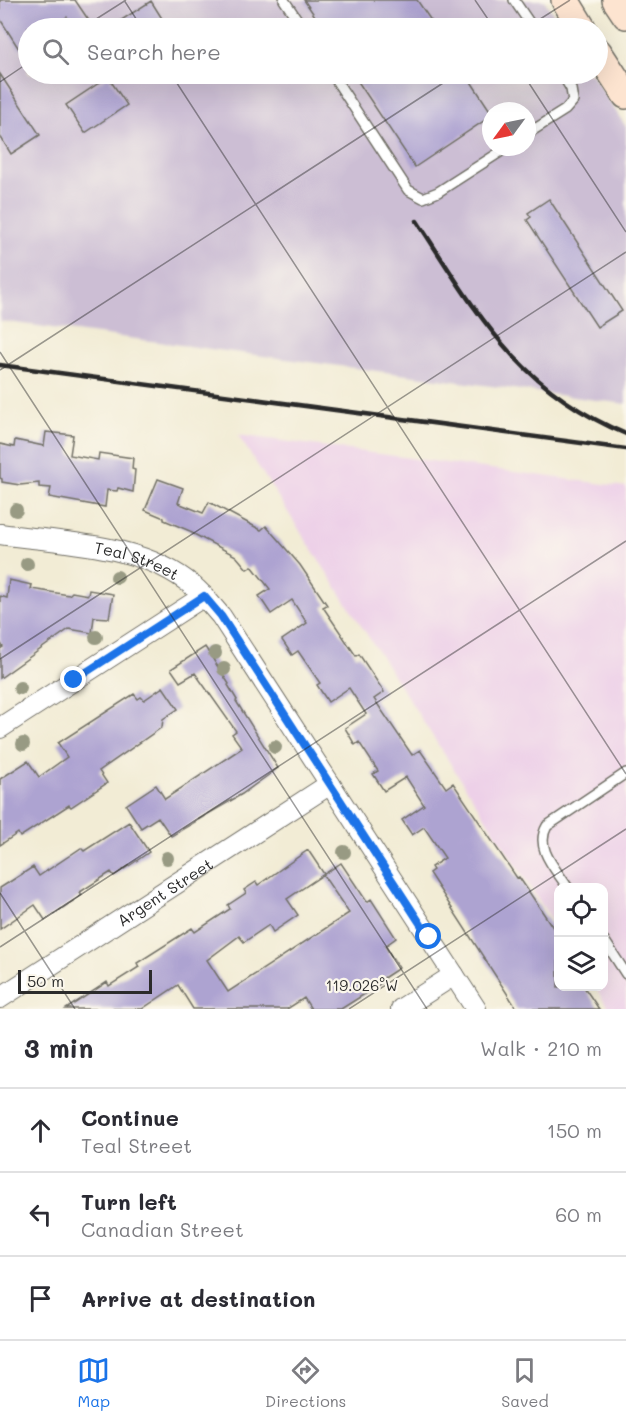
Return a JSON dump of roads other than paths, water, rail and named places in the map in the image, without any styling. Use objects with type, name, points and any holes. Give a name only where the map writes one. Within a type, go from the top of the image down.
[{"type":"main road","points":[[565,0],[576,18]]},
{"type":"main road","points":[[608,54],[626,71]]},
{"type":"main road","points":[[608,69],[626,96]]},
{"type":"street","name":"Teal Street","points":[[0,534],[122,551],[147,558],[172,570],[204,596],[221,616],[476,1009]]},
{"type":"street","points":[[0,728],[204,596]]},
{"type":"street","name":"Argent Street","points":[[0,998],[330,784]]},
{"type":"street","points":[[401,1009],[454,975]]},
{"type":"lane","points":[[284,0],[296,18]]},
{"type":"lane","points":[[514,0],[526,18]]},
{"type":"lane","points":[[339,84],[408,189],[423,198],[438,192],[494,156]]},
{"type":"lane","points":[[536,128],[565,110],[573,101],[568,84]]},
{"type":"lane","points":[[565,883],[546,855],[541,842],[543,833],[547,826],[626,773]]},
{"type":"lane","points":[[608,947],[626,974]]},
{"type":"railway","points":[[417,221],[481,317],[528,371],[556,394],[588,415],[626,434]]},
{"type":"railway","points":[[0,365],[626,449]]}]
